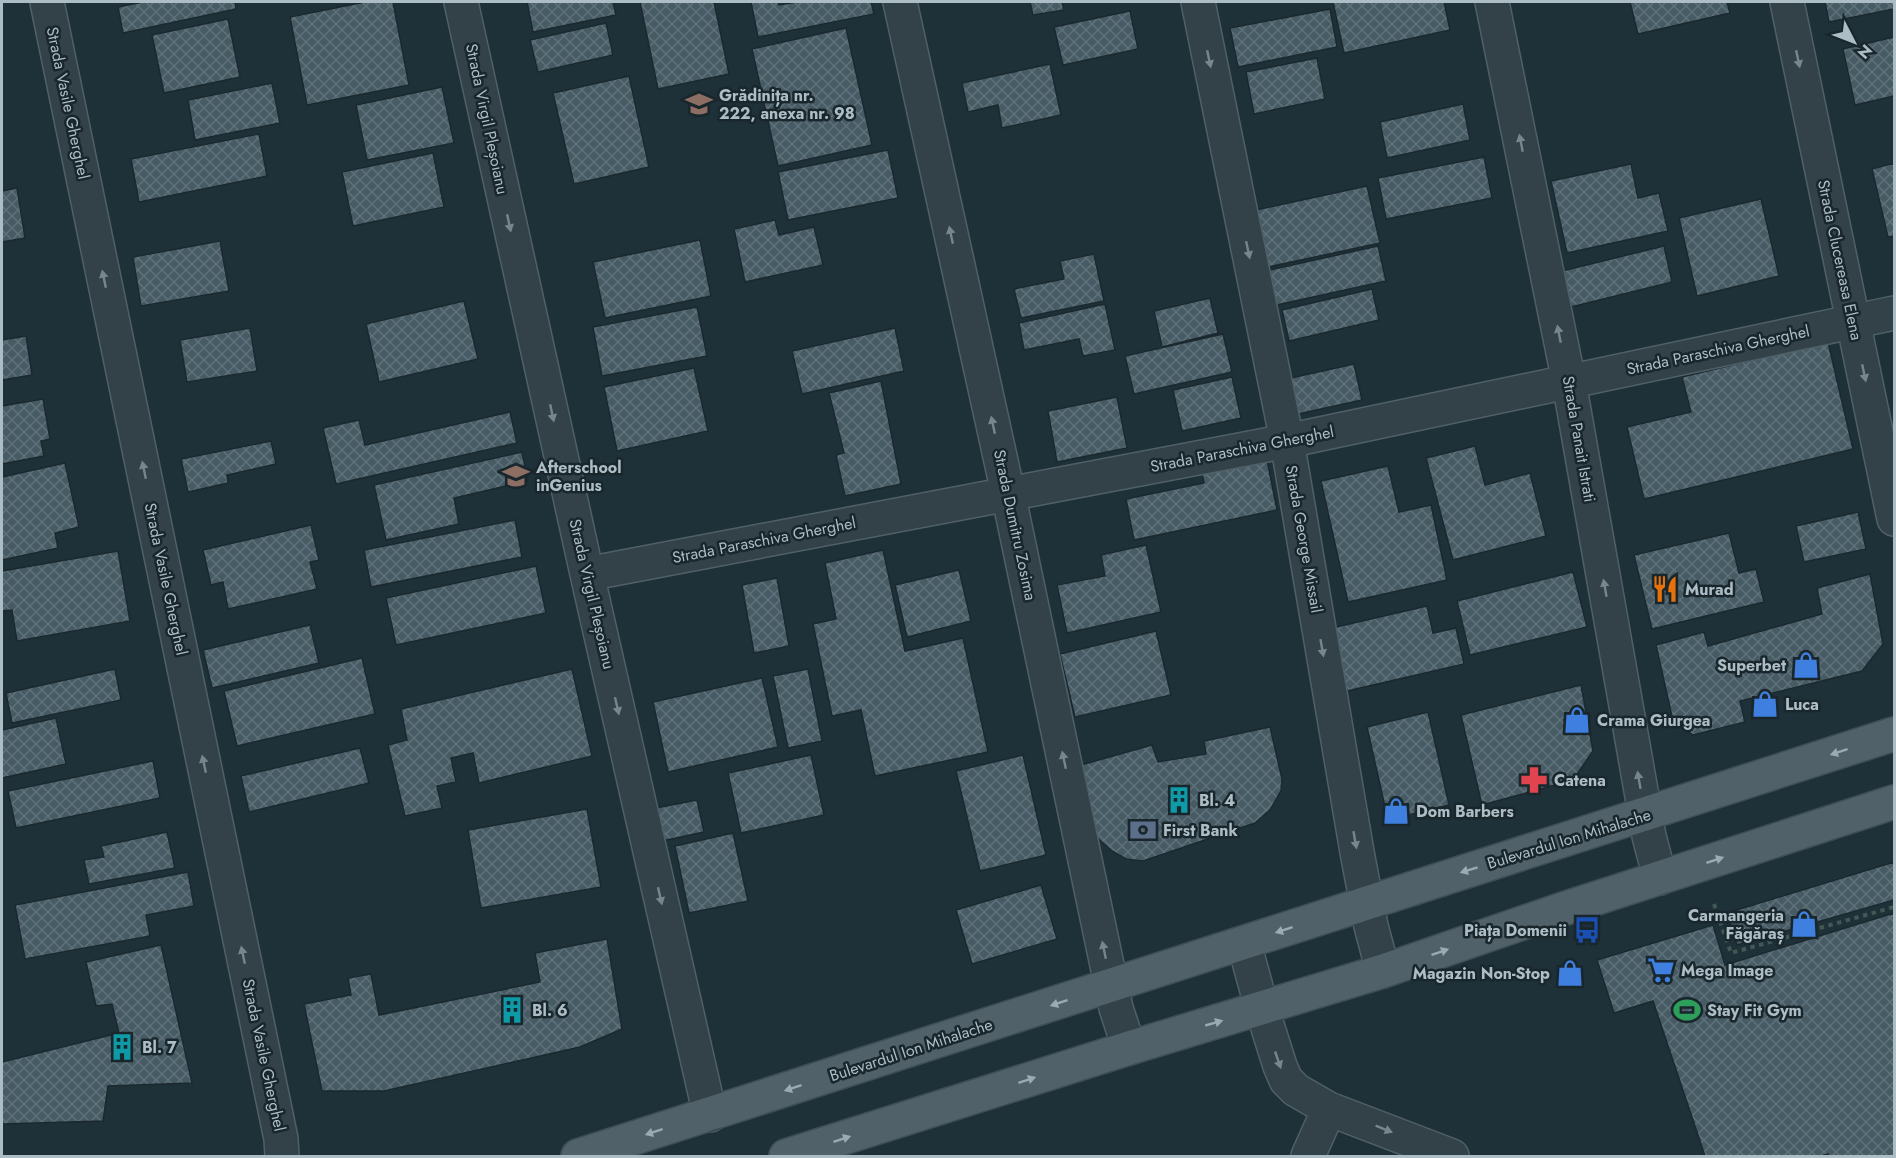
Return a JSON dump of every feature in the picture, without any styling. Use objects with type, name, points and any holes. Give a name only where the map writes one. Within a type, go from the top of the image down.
[{"type":"main road","name":"Bulevardul Ion Mihalache","points":[[578,1156],[1894,734]]},
{"type":"main road","points":[[786,1156],[1383,971],[1566,908],[1894,802]]},
{"type":"street","name":"Strada Vasile Gherghel","points":[[47,2],[281,1139],[282,1156]]},
{"type":"street","name":"Strada Virgil Pleșoianu","points":[[461,2],[587,574],[710,1115]]},
{"type":"street","name":"Strada Dumitru Zosima","points":[[900,2],[1008,493],[1112,986],[1129,1048]]},
{"type":"street","name":"Strada George Missail","points":[[1198,2],[1287,441],[1371,926],[1383,971]]},
{"type":"street","name":"Strada Panait Istrati","points":[[1492,2],[1569,382],[1646,815],[1660,878]]},
{"type":"street","name":"Strada Clucereasa Elena","points":[[1786,2],[1894,519]]},
{"type":"street","name":"Strada Paraschiva Gherghel","points":[[587,574],[1287,441],[1894,313]]},
{"type":"street","points":[[1245,943],[1262,1009],[1286,1080],[1296,1090],[1329,1109],[1452,1156]]},
{"type":"street","points":[[1308,1156],[1329,1109]]},
{"type":"path","points":[[1714,904],[1731,953],[1894,907]]},
{"type":"building","points":[[143,2],[235,2],[236,9],[123,33],[118,7]]},
{"type":"building","points":[[365,2],[393,2],[409,85],[307,105],[290,17]]},
{"type":"building","points":[[527,2],[613,2],[616,15],[533,32]]},
{"type":"building","name":"Grădinița nr. 222, anexa nr. 98","points":[[640,2],[714,2],[729,74],[658,89]]},
{"type":"building","points":[[751,2],[778,2],[779,5],[797,2],[871,2],[874,14],[758,37]]},
{"type":"building","points":[[1030,2],[1062,2],[1064,10],[1033,15]]},
{"type":"building","points":[[1333,2],[1444,2],[1450,30],[1344,53]]},
{"type":"building","points":[[1630,2],[1727,2],[1730,13],[1638,34]]},
{"type":"building","points":[[1825,2],[1894,2],[1894,9],[1829,22]]},
{"type":"building","points":[[1330,9],[1337,47],[1238,67],[1230,28]]},
{"type":"building","points":[[1130,11],[1138,49],[1063,65],[1054,27]]},
{"type":"building","points":[[228,19],[240,77],[164,93],[152,35]]},
{"type":"building","points":[[606,23],[613,55],[538,72],[530,40]]},
{"type":"building","points":[[846,28],[872,145],[778,166],[752,49]]},
{"type":"building","points":[[1894,37],[1894,96],[1855,105],[1843,49]]},
{"type":"building","points":[[1317,58],[1325,99],[1254,114],[1246,72]]},
{"type":"building","points":[[1050,64],[1061,115],[1002,128],[998,105],[968,112],[962,83]]},
{"type":"building","points":[[629,76],[649,167],[574,184],[553,93]]},
{"type":"building","points":[[272,83],[280,123],[195,140],[188,100]]},
{"type":"building","points":[[442,87],[454,143],[367,160],[356,105]]},
{"type":"building","points":[[1463,104],[1470,140],[1387,158],[1380,122]]},
{"type":"building","points":[[259,134],[267,176],[139,202],[131,159]]},
{"type":"building","points":[[888,150],[898,198],[788,220],[778,172]]},
{"type":"building","points":[[433,153],[444,207],[353,226],[342,172]]},
{"type":"building","points":[[1484,157],[1492,198],[1386,219],[1378,178]]},
{"type":"building","points":[[1894,163],[1894,236],[1888,237],[1872,169]]},
{"type":"building","points":[[1631,164],[1638,198],[1659,193],[1668,231],[1567,253],[1551,181]]},
{"type":"building","points":[[1367,186],[1380,243],[1259,269],[1247,212]]},
{"type":"building","points":[[17,188],[25,238],[2,242],[2,191]]},
{"type":"building","points":[[1761,199],[1779,276],[1697,296],[1679,218]]},
{"type":"building","points":[[775,220],[779,235],[814,227],[823,265],[745,282],[734,229]]},
{"type":"building","points":[[700,240],[711,296],[605,318],[593,262]]},
{"type":"building","points":[[220,241],[229,291],[141,306],[133,257]]},
{"type":"building","points":[[1378,246],[1386,281],[1272,306],[1265,271]]},
{"type":"building","points":[[1664,246],[1672,282],[1571,307],[1562,271]]},
{"type":"building","points":[[1094,254],[1104,301],[1021,318],[1014,289],[1064,279],[1060,261]]},
{"type":"building","points":[[1372,289],[1379,320],[1289,341],[1282,310]]},
{"type":"building","points":[[1210,298],[1218,333],[1162,347],[1154,311]]},
{"type":"building","points":[[464,301],[478,359],[379,382],[366,324]]},
{"type":"building","points":[[1105,304],[1115,350],[1083,356],[1079,339],[1024,350],[1019,323]]},
{"type":"building","points":[[697,307],[707,356],[602,376],[593,327]]},
{"type":"building","points":[[250,328],[257,371],[187,382],[180,340]]},
{"type":"building","points":[[895,328],[904,371],[802,394],[792,351]]},
{"type":"building","points":[[1223,334],[1232,372],[1134,394],[1125,356]]},
{"type":"building","points":[[26,336],[32,375],[2,380],[2,340]]},
{"type":"building","points":[[1828,342],[1853,449],[1644,499],[1627,427],[1691,412],[1682,377]]},
{"type":"building","points":[[1354,364],[1362,400],[1298,414],[1291,378]]},
{"type":"building","points":[[694,368],[708,431],[617,451],[604,387]]},
{"type":"building","points":[[1232,377],[1241,418],[1182,431],[1173,390]]},
{"type":"building","points":[[881,381],[901,484],[845,496],[836,455],[844,453],[829,393]]},
{"type":"building","points":[[1117,397],[1127,448],[1057,462],[1048,411]]},
{"type":"building","points":[[43,399],[50,439],[41,441],[44,456],[2,464],[2,406]]},
{"type":"building","points":[[510,412],[517,443],[336,484],[323,428],[359,420],[365,445]]},
{"type":"building","points":[[271,441],[276,464],[227,475],[228,483],[188,492],[181,459]]},
{"type":"building","points":[[1475,446],[1485,485],[1530,473],[1546,536],[1453,560],[1426,458]]},
{"type":"building","points":[[522,452],[528,481],[454,498],[459,524],[386,540],[374,485]]},
{"type":"building","points":[[1267,460],[1277,510],[1134,540],[1126,499],[1204,483],[1202,473]]},
{"type":"building","points":[[65,463],[79,527],[55,533],[58,548],[2,560],[2,477]]},
{"type":"building","points":[[1388,466],[1399,512],[1431,505],[1447,580],[1348,602],[1321,481]]},
{"type":"building","points":[[1858,512],[1866,549],[1804,562],[1796,526]]},
{"type":"building","points":[[515,520],[522,557],[371,587],[364,550]]},
{"type":"building","points":[[311,525],[319,560],[310,562],[317,589],[228,609],[223,582],[211,585],[203,550]]},
{"type":"building","points":[[1729,533],[1739,573],[1756,569],[1764,602],[1652,629],[1634,555]]},
{"type":"building","points":[[1146,545],[1161,612],[1067,633],[1057,585],[1105,576],[1101,555]]},
{"type":"building","points":[[883,550],[905,651],[963,638],[988,752],[875,776],[861,710],[832,716],[813,624],[836,619],[825,563]]},
{"type":"building","points":[[118,551],[130,621],[17,641],[12,610],[2,611],[2,571]]},
{"type":"building","points":[[536,566],[546,613],[396,645],[386,598]]},
{"type":"building","points":[[959,570],[971,621],[907,637],[895,585]]},
{"type":"building","points":[[1573,572],[1587,627],[1470,655],[1457,601]]},
{"type":"building","points":[[1870,574],[1883,644],[1862,671],[1740,701],[1745,722],[1693,735],[1673,721],[1656,645],[1704,632],[1708,646],[1822,614],[1817,588]]},
{"type":"building","points":[[777,578],[789,646],[754,653],[742,585]]},
{"type":"building","points":[[1427,606],[1433,633],[1456,628],[1464,664],[1347,691],[1332,628]]},
{"type":"building","points":[[310,625],[319,663],[212,688],[203,650]]},
{"type":"building","points":[[1156,631],[1171,695],[1075,717],[1060,654]]},
{"type":"building","points":[[362,658],[375,714],[237,746],[224,691]]},
{"type":"building","points":[[115,669],[121,700],[12,723],[6,693]]},
{"type":"building","points":[[572,669],[592,756],[479,783],[473,753],[451,758],[456,782],[437,786],[442,808],[405,816],[388,745],[407,740],[401,709]]},
{"type":"building","points":[[808,669],[822,741],[788,748],[773,676]]},
{"type":"building","points":[[762,678],[778,747],[668,772],[653,702]]},
{"type":"building","points":[[1581,685],[1593,751],[1573,780],[1482,805],[1461,715]]},
{"type":"building","points":[[1428,712],[1449,805],[1388,820],[1367,727]]},
{"type":"building","points":[[56,718],[66,764],[2,778],[2,730]]},
{"type":"building","name":"Bl. 4","points":[[1270,727],[1282,779],[1281,791],[1270,810],[1255,823],[1143,861],[1126,859],[1112,851],[1094,835],[1074,767],[1152,745],[1158,762],[1206,754],[1204,741]]},
{"type":"building","points":[[360,748],[369,783],[249,812],[241,776]]},
{"type":"building","points":[[811,755],[824,815],[741,833],[728,773]]},
{"type":"building","points":[[1023,755],[1046,855],[980,871],[956,771]]},
{"type":"building","points":[[153,761],[160,798],[16,828],[8,791]]},
{"type":"building","points":[[697,800],[704,832],[662,841],[656,808]]},
{"type":"building","points":[[587,809],[601,887],[481,908],[468,830]]},
{"type":"building","points":[[167,832],[175,868],[89,884],[84,860],[104,857],[101,846]]},
{"type":"building","points":[[733,833],[748,901],[689,913],[675,846]]},
{"type":"building","points":[[1894,862],[1894,900],[1737,945],[1727,913]]},
{"type":"building","points":[[188,872],[194,906],[146,915],[150,936],[25,959],[15,905]]},
{"type":"building","points":[[1041,885],[1057,939],[972,964],[956,910]]},
{"type":"building","points":[[1894,913],[1894,1156],[1828,1156],[1828,1154],[1821,1156],[1705,1156],[1653,1001],[1614,1013],[1597,960],[1713,925],[1725,965]]},
{"type":"building","name":"Bl. 6","points":[[607,939],[622,1029],[580,1047],[384,1091],[322,1091],[304,1004],[351,995],[348,978],[371,974],[379,1015],[540,982],[535,953]]},
{"type":"building","name":"Bl. 7","points":[[161,945],[192,1083],[108,1086],[103,1121],[2,1124],[2,1062],[119,1033],[112,1004],[96,1006],[86,962]]},
{"type":"place","name":"Grădinița nr. 222, anexa nr. 98","points":[[699,104]]},
{"type":"place","name":"Afterschool inGenius","points":[[516,476]]},
{"type":"place","name":"Murad","points":[[1665,589]]},
{"type":"place","name":"Superbet","points":[[1806,665]]},
{"type":"place","name":"Luca","points":[[1765,704]]},
{"type":"place","name":"Crama Giurgea","points":[[1577,720]]},
{"type":"place","name":"Catena","points":[[1534,780]]},
{"type":"place","name":"Bl. 4","points":[[1179,800]]},
{"type":"place","name":"Dom Barbers","points":[[1396,811]]},
{"type":"place","name":"First Bank","points":[[1143,830]]},
{"type":"place","name":"Carmangeria Făgăraș","points":[[1804,924]]},
{"type":"place","name":"Piața Domenii","points":[[1587,930]]},
{"type":"place","name":"Mega Image","points":[[1661,970]]},
{"type":"place","name":"Magazin Non-Stop","points":[[1570,973]]},
{"type":"place","name":"Bl. 6","points":[[512,1010]]},
{"type":"place","name":"Stay Fit Gym","points":[[1687,1010]]},
{"type":"place","name":"Bl. 7","points":[[122,1047]]}]
